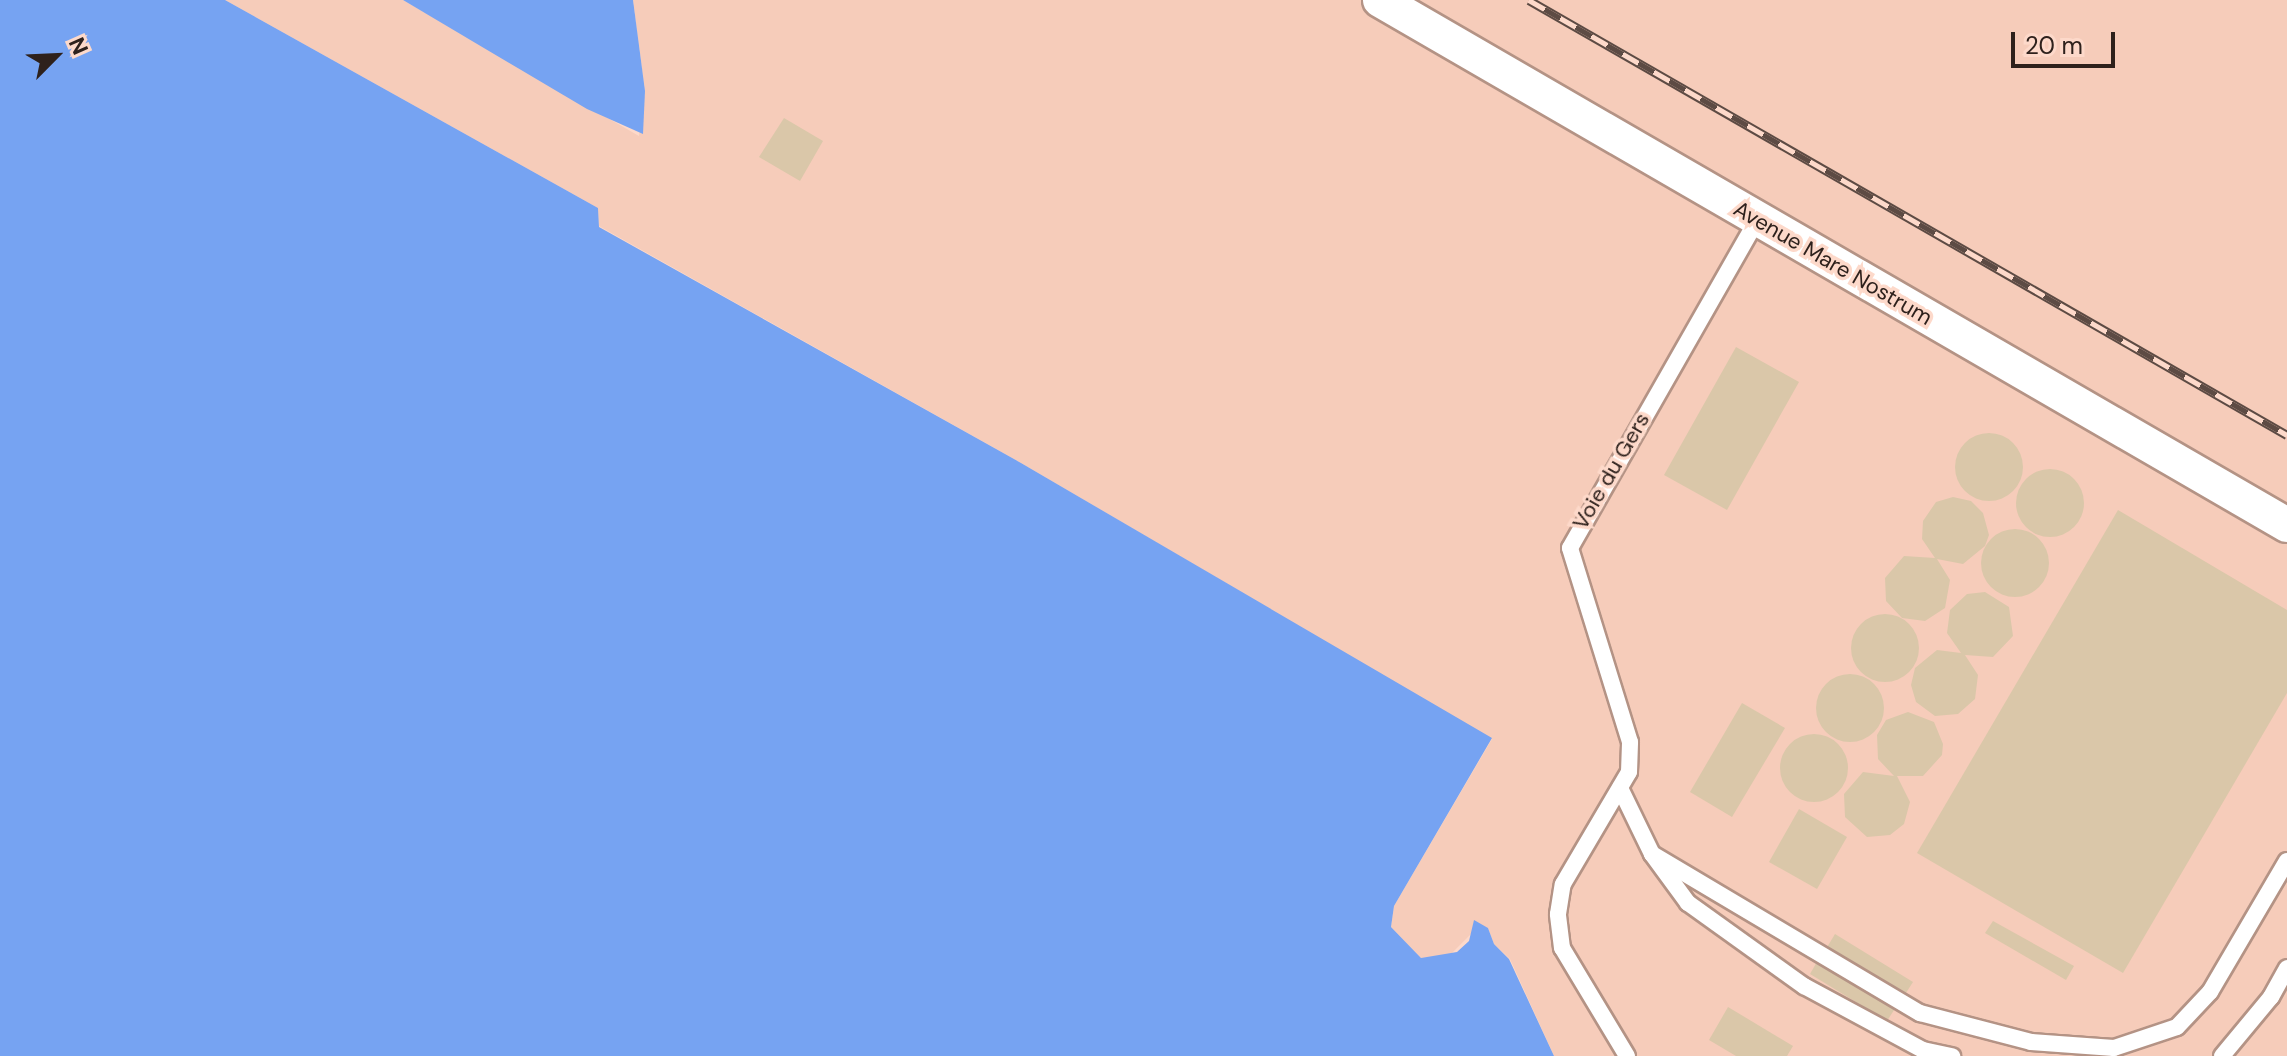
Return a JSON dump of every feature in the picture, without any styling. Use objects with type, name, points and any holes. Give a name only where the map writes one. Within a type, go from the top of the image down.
[{"type":"street","name":"Avenue Mare Nostrum","points":[[1380,0],[2287,525]]},
{"type":"lane","name":"Voie du Gers","points":[[1627,1056],[1562,948],[1558,914],[1563,884],[1629,772],[1630,742],[1570,548],[1757,220]]},
{"type":"lane","points":[[1620,788],[1652,854],[1688,903],[1817,994],[1923,1050],[1952,1056]]},
{"type":"lane","points":[[1652,854],[1920,1013],[2031,1042],[2114,1048],[2177,1027],[2210,992],[2287,861]]},
{"type":"lane","points":[[2222,1056],[2271,997],[2287,968]]},
{"type":"shaded area","points":[[225,0],[403,0],[639,136],[645,91],[633,0],[2287,0],[2287,1056],[1554,1056],[1510,959],[1494,944],[1488,928],[1480,925],[1449,956],[1421,958],[1391,927],[1394,906],[1492,739],[1021,463],[599,226],[598,208]]},
{"type":"water","points":[[0,0],[225,0],[598,208],[599,227],[1021,463],[1492,738],[1394,906],[1391,927],[1421,958],[1457,952],[1469,941],[1474,920],[1488,928],[1494,944],[1509,959],[1554,1056],[0,1056]]},
{"type":"water","points":[[403,0],[633,0],[645,91],[643,134],[587,109]]},
{"type":"building","points":[[784,118],[823,141],[800,181],[759,157]]},
{"type":"building","points":[[1736,347],[1799,382],[1727,510],[1664,475]]},
{"type":"building","points":[[1989,433],[2013,443],[2023,467],[2013,491],[1989,501],[1965,491],[1955,467],[1965,443]]},
{"type":"building","points":[[2050,469],[2074,479],[2084,503],[2074,527],[2050,537],[2026,527],[2016,503],[2026,479]]},
{"type":"building","points":[[1953,497],[1971,501],[1983,513],[1989,535],[1985,546],[1963,564],[1937,559],[1950,580],[1945,608],[1925,621],[1902,618],[1886,601],[1885,578],[1904,556],[1935,558],[1922,539],[1923,521],[1936,502]]},
{"type":"building","points":[[2118,510],[2287,610],[2287,693],[2123,973],[1917,853]]},
{"type":"building","points":[[2015,529],[2039,539],[2049,563],[2039,587],[2015,597],[1991,587],[1981,563],[1991,539]]},
{"type":"building","points":[[1985,592],[2009,607],[2013,636],[1993,657],[1965,655],[1978,675],[1975,699],[1958,714],[1935,716],[1916,702],[1911,685],[1915,668],[1937,650],[1961,653],[1947,633],[1950,610],[1967,594]]},
{"type":"building","points":[[1885,614],[1909,624],[1919,648],[1909,672],[1885,682],[1861,672],[1851,648],[1861,624]]},
{"type":"building","points":[[1850,674],[1874,684],[1884,708],[1874,732],[1850,742],[1826,732],[1816,708],[1826,684]]},
{"type":"building","points":[[1742,703],[1785,728],[1732,817],[1690,792]]},
{"type":"building","points":[[1908,712],[1934,722],[1943,744],[1942,755],[1923,776],[1897,776],[1910,802],[1904,824],[1890,835],[1867,837],[1845,817],[1844,794],[1863,772],[1894,776],[1878,759],[1877,735],[1886,720]]},
{"type":"building","points":[[1814,734],[1838,744],[1848,768],[1838,792],[1814,802],[1790,792],[1780,768],[1790,744]]},
{"type":"building","points":[[1799,809],[1847,837],[1817,889],[1769,862]]},
{"type":"building","points":[[1993,921],[2074,966],[2066,980],[1985,933]]},
{"type":"building","points":[[1835,934],[1913,982],[1904,996],[1826,949]]},
{"type":"building","points":[[1818,960],[1896,1007],[1887,1021],[1810,974]]},
{"type":"building","points":[[1728,1007],[1793,1046],[1787,1056],[1736,1056],[1709,1040]]},
{"type":"railway","points":[[1529,0],[2287,435]]}]
